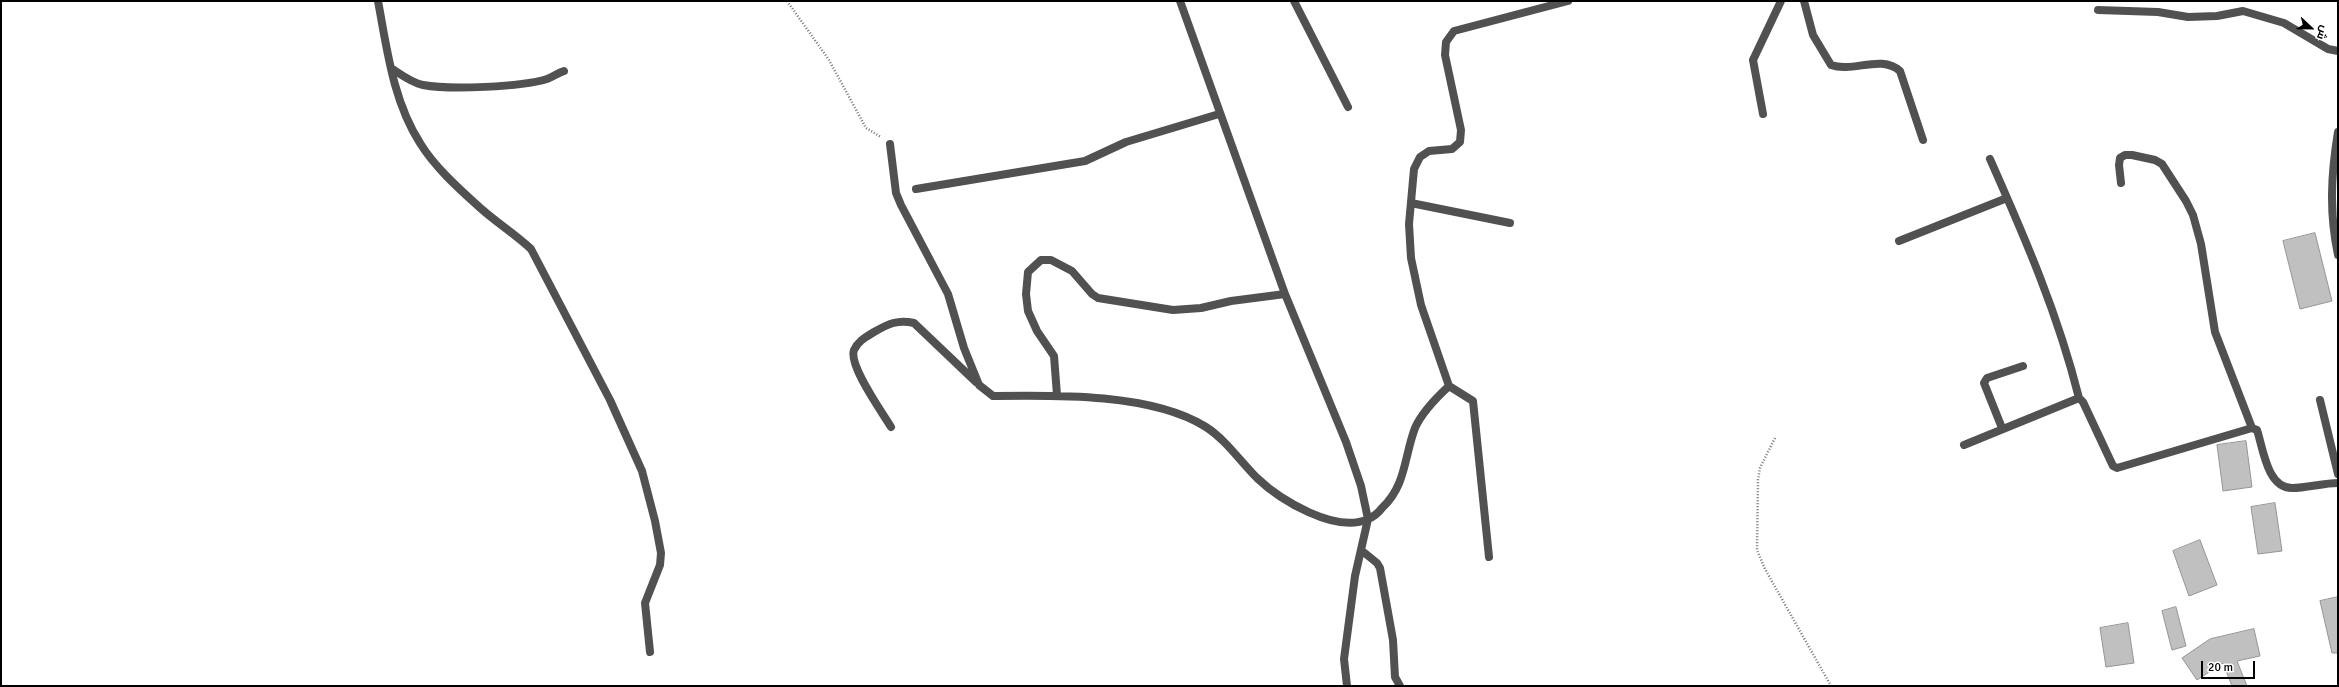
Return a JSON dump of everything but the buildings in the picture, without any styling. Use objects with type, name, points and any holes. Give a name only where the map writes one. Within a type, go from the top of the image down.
[{"type":"street","points":[[378,1],[390,68],[410,124],[420,144],[441,170],[478,206],[514,233],[531,250],[625,432],[642,471],[655,520],[661,553],[660,565],[645,603],[650,652]]},
{"type":"street","points":[[1180,1],[1219,114],[1285,294],[1346,442],[1361,486],[1368,520],[1355,576],[1344,659],[1347,686]]},
{"type":"street","points":[[1294,1],[1348,107]]},
{"type":"street","points":[[1489,557],[1473,402],[1449,386],[1421,305],[1412,265],[1409,224],[1414,169],[1420,157],[1429,151],[1452,149],[1460,142],[1461,130],[1445,55],[1446,42],[1454,31],[1568,1]]},
{"type":"street","points":[[1763,114],[1753,60],[1781,1]]},
{"type":"street","points":[[1804,1],[1813,35],[1831,65],[1845,68],[1880,64],[1896,67],[1900,71],[1922,140]]},
{"type":"street","points":[[2098,10],[2158,12],[2188,17],[2217,16],[2243,12],[2284,22],[2328,49],[2338,51]]},
{"type":"street","points":[[390,68],[422,85],[439,87],[489,86],[519,83],[546,79],[564,71]]},
{"type":"street","points":[[916,190],[1086,161],[1126,142],[1219,114]]},
{"type":"street","points":[[2338,132],[2331,185],[2332,224],[2338,255]]},
{"type":"street","points":[[890,144],[896,193],[948,294],[964,348],[979,385]]},
{"type":"street","points":[[2121,183],[2119,165],[2120,158],[2125,155],[2132,155],[2155,160],[2162,164],[2180,188],[2193,215],[2201,244],[2215,332],[2252,428],[2257,430],[2273,479],[2281,486],[2291,488],[2338,483]]},
{"type":"street","points":[[1990,159],[2030,249],[2066,348],[2078,398],[2083,402],[2113,466],[2117,468],[2252,428]]},
{"type":"street","points":[[1899,241],[2007,198]]},
{"type":"street","points":[[1411,203],[1510,223]]},
{"type":"street","points":[[1057,395],[1054,356],[1028,311],[1026,294],[1028,272],[1041,260],[1051,260],[1064,265],[1098,298],[1135,305],[1189,310],[1285,294]]},
{"type":"street","points":[[891,427],[855,366],[853,352],[859,341],[888,324],[903,320],[914,323],[979,385],[993,396],[1057,395],[1162,407],[1176,412],[1216,434],[1258,479],[1312,515],[1329,522],[1340,523],[1368,520],[1392,498],[1403,479],[1416,428],[1437,398],[1449,386]]},
{"type":"street","points":[[2002,428],[1984,383],[1987,378],[2023,366]]},
{"type":"street","points":[[1964,445],[2002,428],[2078,398]]},
{"type":"street","points":[[2320,400],[2338,474]]},
{"type":"street","points":[[1361,550],[1377,563],[1380,568],[1393,640],[1395,677],[1400,686]]},
{"type":"path","points":[[787,1],[829,60],[866,128],[890,144]]},
{"type":"path","points":[[1775,438],[1759,474],[1757,550],[1765,569],[1831,686]]}]
